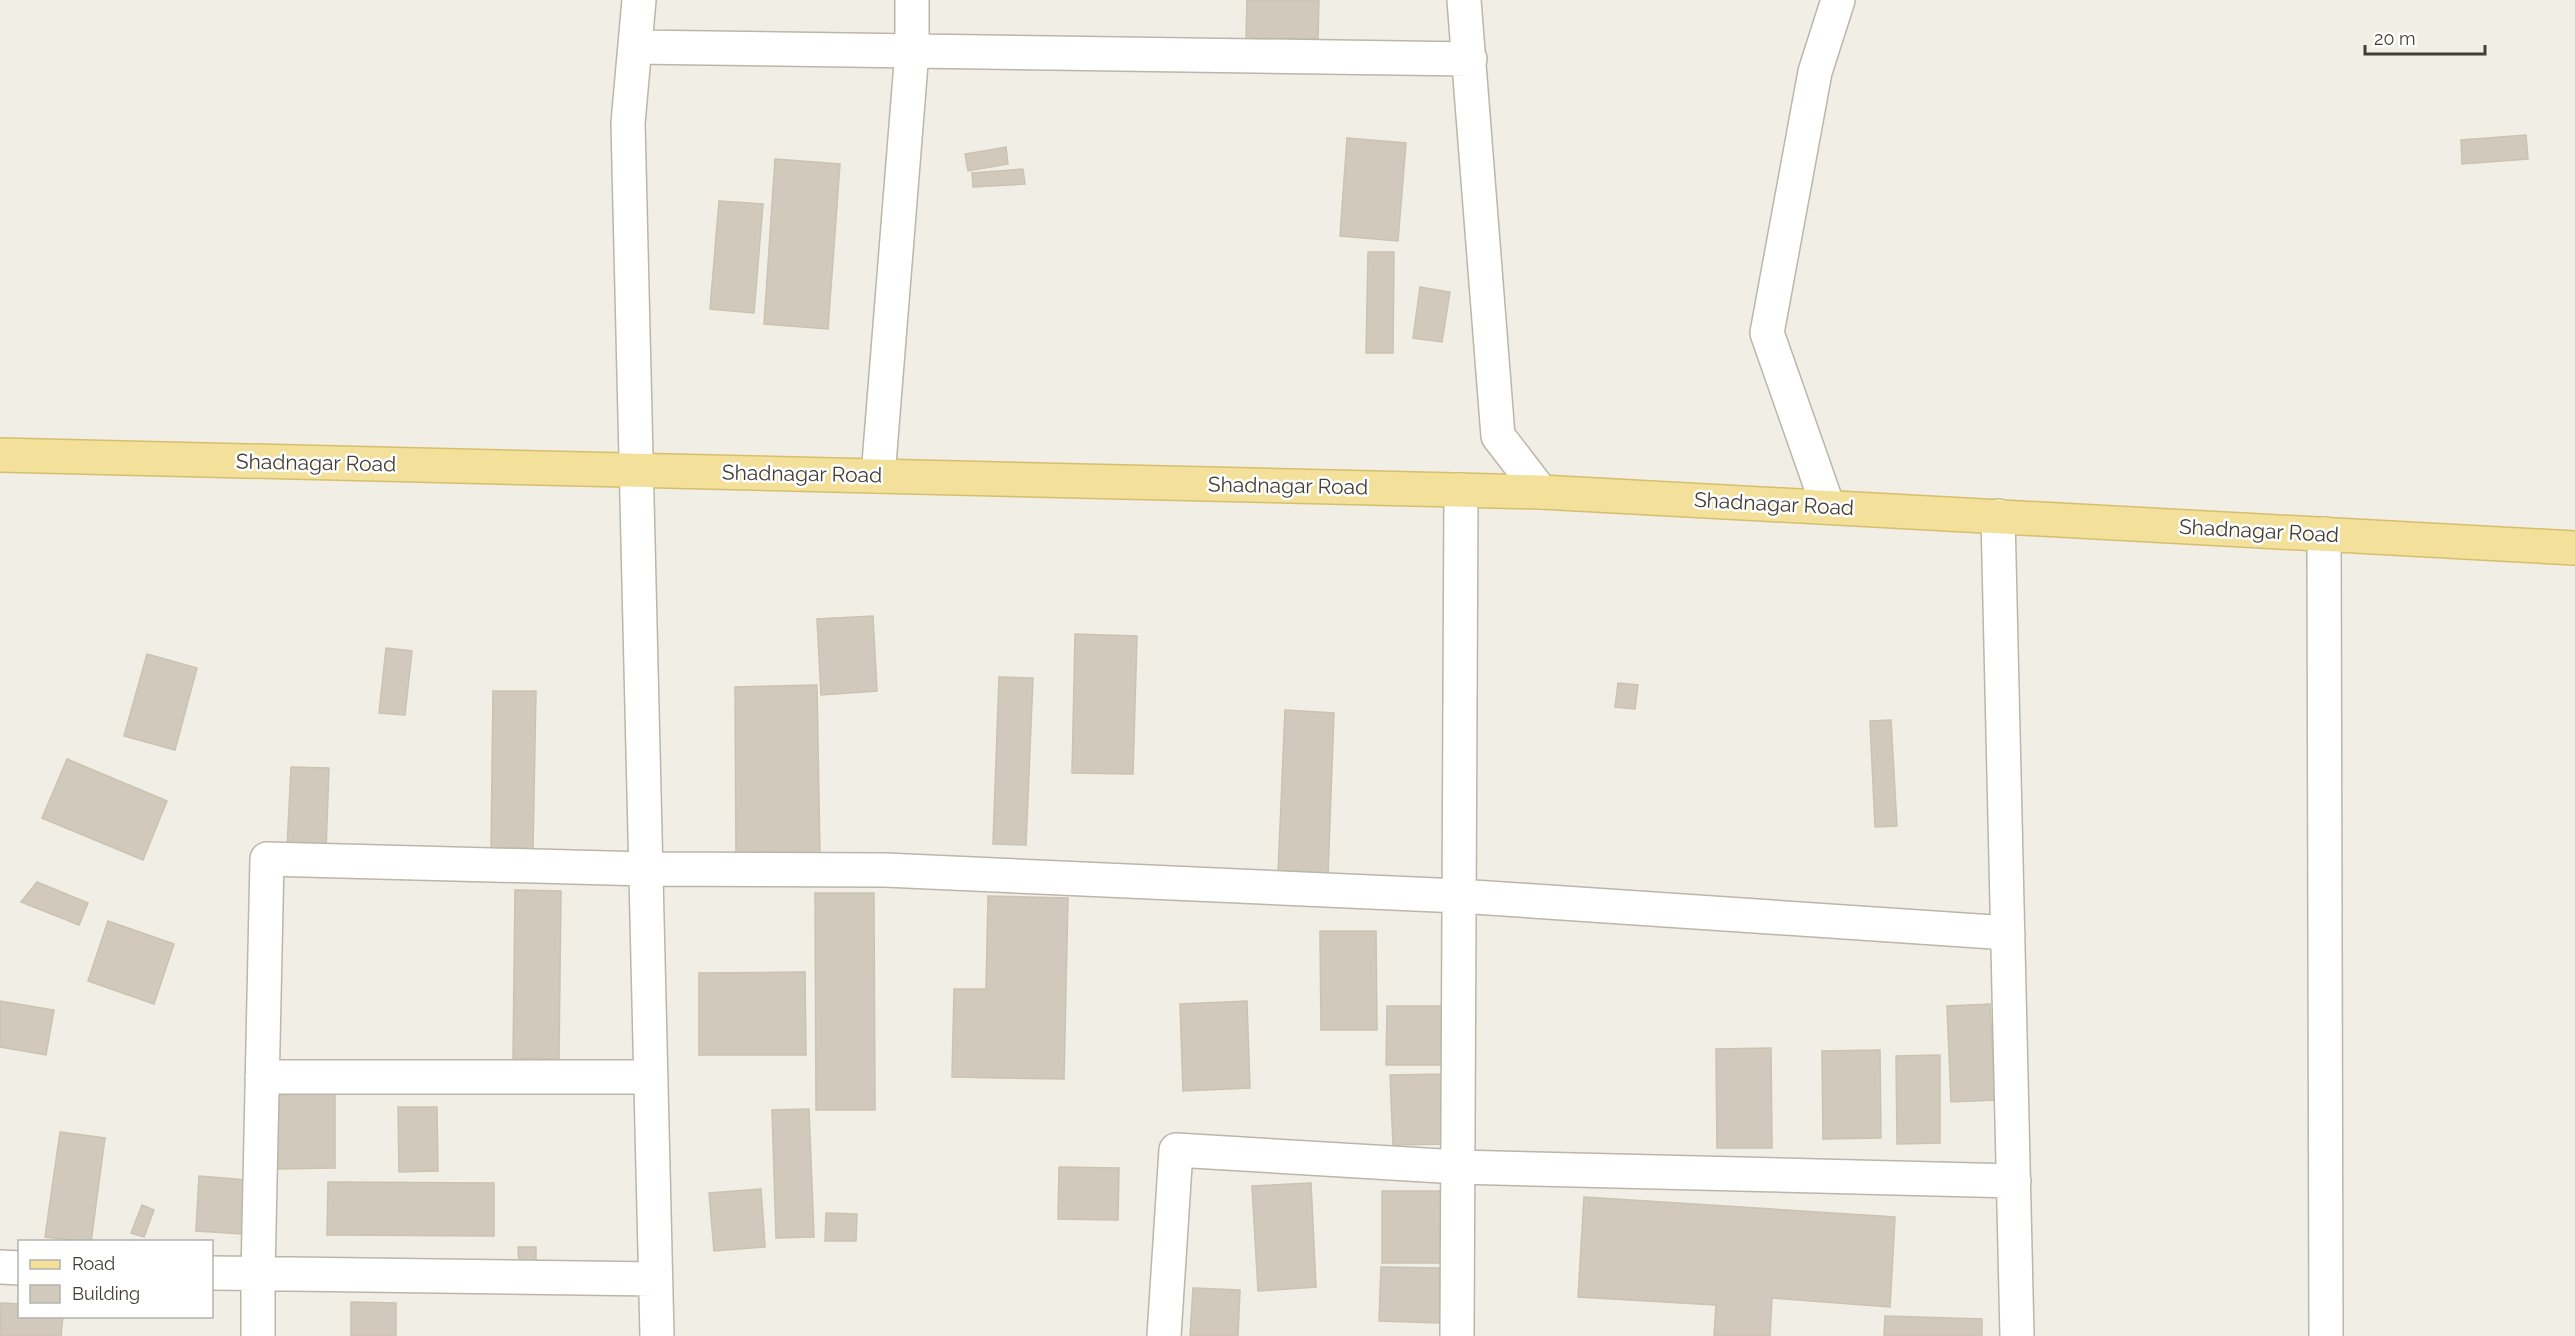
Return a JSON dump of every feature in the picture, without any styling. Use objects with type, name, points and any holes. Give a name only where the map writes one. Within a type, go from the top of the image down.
[{"type":"main road","name":"Shadnagar Road","points":[[0,455],[1541,492],[2575,548]]},
{"type":"street","points":[[639,0],[628,123],[657,1336]]},
{"type":"street","points":[[878,476],[912,51],[912,0]]},
{"type":"street","points":[[1464,0],[1498,436],[1541,492]]},
{"type":"street","points":[[1828,507],[1767,333],[1815,72],[1838,0]]},
{"type":"street","points":[[635,47],[1470,59]]},
{"type":"street","points":[[1457,1336],[1461,490]]},
{"type":"street","points":[[1998,516],[2017,1336]]},
{"type":"street","points":[[2324,534],[2326,1336]]},
{"type":"street","points":[[258,1336],[267,859],[646,869],[885,870],[1459,896],[2008,933]]},
{"type":"street","points":[[262,1077],[651,1077]]},
{"type":"street","points":[[1164,1336],[1176,1150],[1458,1167],[2014,1181]]},
{"type":"street","points":[[0,1267],[18,1268]]},
{"type":"street","points":[[213,1273],[656,1279]]},
{"type":"building","points":[[1247,0],[1319,0],[1318,39],[1246,38]]},
{"type":"building","points":[[2526,135],[2528,159],[2462,164],[2461,140]]},
{"type":"building","points":[[1347,138],[1406,143],[1398,241],[1340,236]]},
{"type":"building","points":[[1006,147],[1008,164],[968,171],[965,154]]},
{"type":"building","points":[[775,159],[840,164],[828,329],[764,324]]},
{"type":"building","points":[[1023,169],[1025,184],[973,187],[972,173]]},
{"type":"building","points":[[719,201],[763,204],[754,313],[710,309]]},
{"type":"building","points":[[1368,252],[1394,252],[1393,353],[1366,353]]},
{"type":"building","points":[[1420,287],[1450,292],[1442,342],[1413,338]]},
{"type":"building","points":[[873,616],[877,691],[821,695],[817,619]]},
{"type":"building","points":[[1075,634],[1137,636],[1133,774],[1072,773]]},
{"type":"building","points":[[386,648],[412,651],[405,715],[379,713]]},
{"type":"building","points":[[147,654],[197,668],[175,750],[124,736]]},
{"type":"building","points":[[999,677],[1033,678],[1026,845],[993,844]]},
{"type":"building","points":[[1618,683],[1638,685],[1635,709],[1615,707]]},
{"type":"building","points":[[817,685],[820,856],[736,857],[735,687]]},
{"type":"building","points":[[493,691],[536,691],[533,850],[491,850]]},
{"type":"building","points":[[1285,710],[1334,713],[1328,875],[1278,873]]},
{"type":"building","points":[[1891,720],[1897,826],[1875,827],[1870,721]]},
{"type":"building","points":[[67,759],[167,801],[143,860],[42,818]]},
{"type":"building","points":[[291,767],[329,768],[326,851],[287,849]]},
{"type":"building","points":[[37,882],[88,903],[79,925],[21,902]]},
{"type":"building","points":[[515,890],[561,891],[559,1059],[513,1058]]},
{"type":"building","points":[[815,893],[874,893],[875,1110],[816,1110]]},
{"type":"building","points":[[988,896],[1068,898],[1064,1079],[952,1077],[954,989],[986,989]]},
{"type":"building","points":[[108,921],[174,944],[154,1004],[88,981]]},
{"type":"building","points":[[1320,931],[1376,931],[1377,1030],[1321,1030]]},
{"type":"building","points":[[805,972],[806,1055],[699,1055],[699,973]]},
{"type":"building","points":[[0,1001],[54,1010],[46,1055],[0,1047]]},
{"type":"building","points":[[1247,1001],[1250,1088],[1183,1091],[1180,1004]]},
{"type":"building","points":[[1990,1004],[1995,1100],[1951,1102],[1947,1006]]},
{"type":"building","points":[[1387,1006],[1444,1006],[1443,1065],[1386,1065]]},
{"type":"building","points":[[1771,1048],[1772,1148],[1717,1148],[1716,1049]]},
{"type":"building","points":[[1880,1050],[1881,1138],[1823,1139],[1822,1051]]},
{"type":"building","points":[[1940,1055],[1940,1143],[1897,1144],[1896,1056]]},
{"type":"building","points":[[1449,1074],[1451,1144],[1393,1145],[1390,1075]]},
{"type":"building","points":[[335,1094],[335,1168],[277,1169],[277,1095]]},
{"type":"building","points":[[398,1107],[437,1107],[438,1171],[399,1172]]},
{"type":"building","points":[[809,1109],[814,1237],[776,1238],[772,1110]]},
{"type":"building","points":[[60,1132],[105,1138],[91,1240],[45,1237]]},
{"type":"building","points":[[1059,1167],[1119,1168],[1118,1220],[1058,1219]]},
{"type":"building","points":[[199,1176],[246,1180],[243,1234],[196,1231]]},
{"type":"building","points":[[328,1182],[494,1183],[494,1236],[327,1235]]},
{"type":"building","points":[[1311,1183],[1316,1287],[1258,1291],[1252,1186]]},
{"type":"building","points":[[761,1189],[765,1247],[714,1251],[709,1193]]},
{"type":"building","points":[[1382,1191],[1442,1191],[1443,1263],[1382,1263]]},
{"type":"building","points":[[1584,1197],[1895,1217],[1890,1307],[1772,1298],[1770,1336],[1714,1336],[1716,1305],[1578,1297]]},
{"type":"building","points":[[142,1205],[154,1210],[144,1237],[131,1233]]},
{"type":"building","points":[[826,1213],[857,1214],[856,1241],[825,1241]]},
{"type":"building","points":[[518,1247],[536,1247],[536,1264],[519,1264]]},
{"type":"building","points":[[1381,1267],[1443,1268],[1441,1323],[1379,1321]]},
{"type":"building","points":[[1193,1288],[1240,1290],[1238,1336],[1190,1336]]},
{"type":"building","points":[[351,1302],[396,1303],[396,1336],[351,1336]]},
{"type":"building","points":[[1,1303],[18,1304],[18,1318],[63,1318],[61,1336],[0,1336]]},
{"type":"building","points":[[1885,1316],[1982,1319],[1982,1336],[1884,1336]]}]
